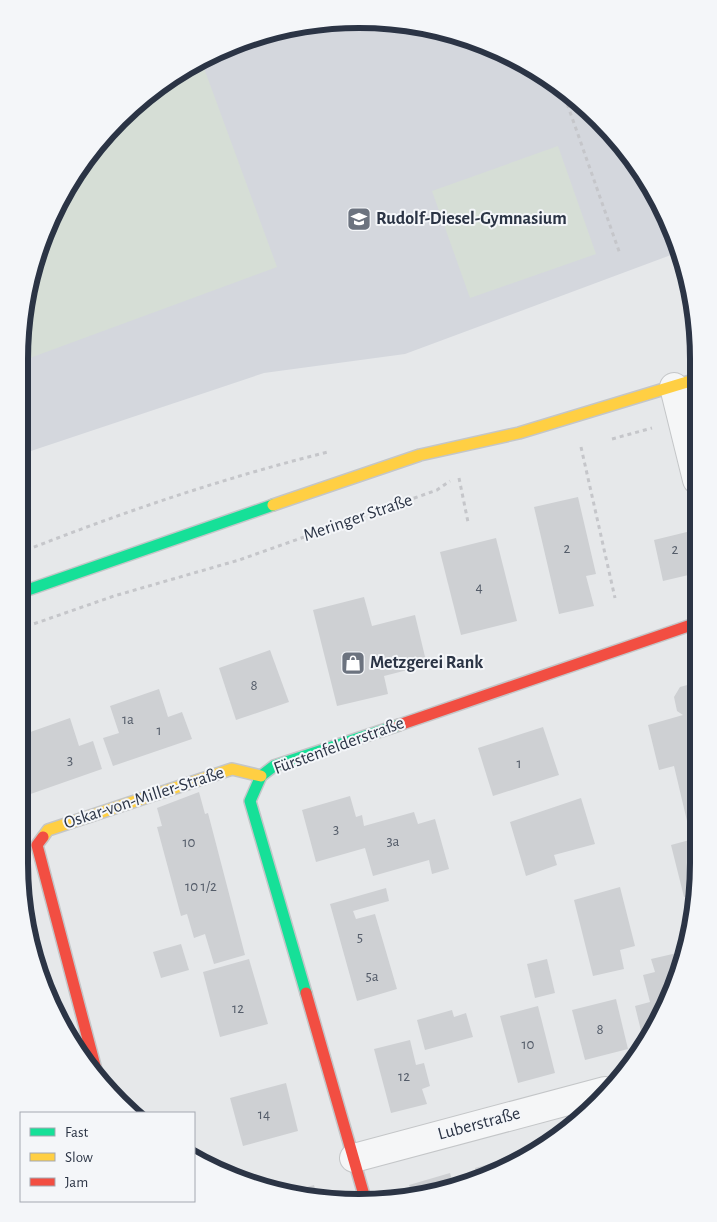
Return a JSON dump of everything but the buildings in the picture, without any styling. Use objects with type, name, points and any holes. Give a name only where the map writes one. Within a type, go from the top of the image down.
[{"type":"street","points":[[28,590],[420,455],[520,433],[686,383],[682,418],[690,449]]},
{"type":"street","name":"Fürstenfelderstraße","points":[[364,1194],[250,801],[261,776],[274,766],[541,678],[690,626]]},
{"type":"street","name":"Oskar-von-Miller-Straße","points":[[94,1063],[37,845],[48,830],[232,769],[261,776]]},
{"type":"street","name":"Luberstraße","points":[[354,1158],[597,1093]]},
{"type":"path","points":[[566,101],[620,254]]},
{"type":"path","points":[[608,440],[635,434],[682,418]]},
{"type":"path","points":[[572,448],[590,444]]},
{"type":"path","points":[[581,446],[615,598]]},
{"type":"path","name":"Meringer Straße","points":[[28,626],[114,596],[239,560],[437,490],[459,475],[467,473]]},
{"type":"path","points":[[459,475],[468,522]]},
{"type":"shaded area","name":"Rudolf-Diesel-Gymnasium","points":[[380,28],[402,30],[444,39],[465,45],[505,62],[542,83],[593,124],[634,175],[655,212],[672,252],[673,254],[405,354],[264,373],[28,452],[28,337],[30,315],[45,252],[72,193],[96,157],[124,124],[157,96],[193,72],[252,45],[315,30]]},
{"type":"shaded area","points":[[203,67],[277,267],[28,359],[30,315],[39,273],[53,232],[72,193],[96,157],[124,124],[157,96]]},
{"type":"shaded area","points":[[558,146],[596,254],[470,298],[432,191]]},
{"type":"traffic: fast","points":[[28,590],[273,505]]},
{"type":"traffic: fast","points":[[306,993],[250,801],[261,776],[274,766],[399,725]]},
{"type":"traffic: slow","points":[[273,505],[420,455],[519,433],[690,381]]},
{"type":"traffic: slow","points":[[43,837],[48,830],[232,769],[261,776]]},
{"type":"traffic: jam","points":[[399,725],[690,625]]},
{"type":"traffic: jam","points":[[43,837],[37,845],[94,1062]]},
{"type":"traffic: jam","points":[[306,993],[364,1194]]},
{"type":"place","name":"Rudolf-Diesel-Gymnasium","points":[[359,219]]},
{"type":"place","name":"Metzgerei Rank","points":[[353,663]]}]
